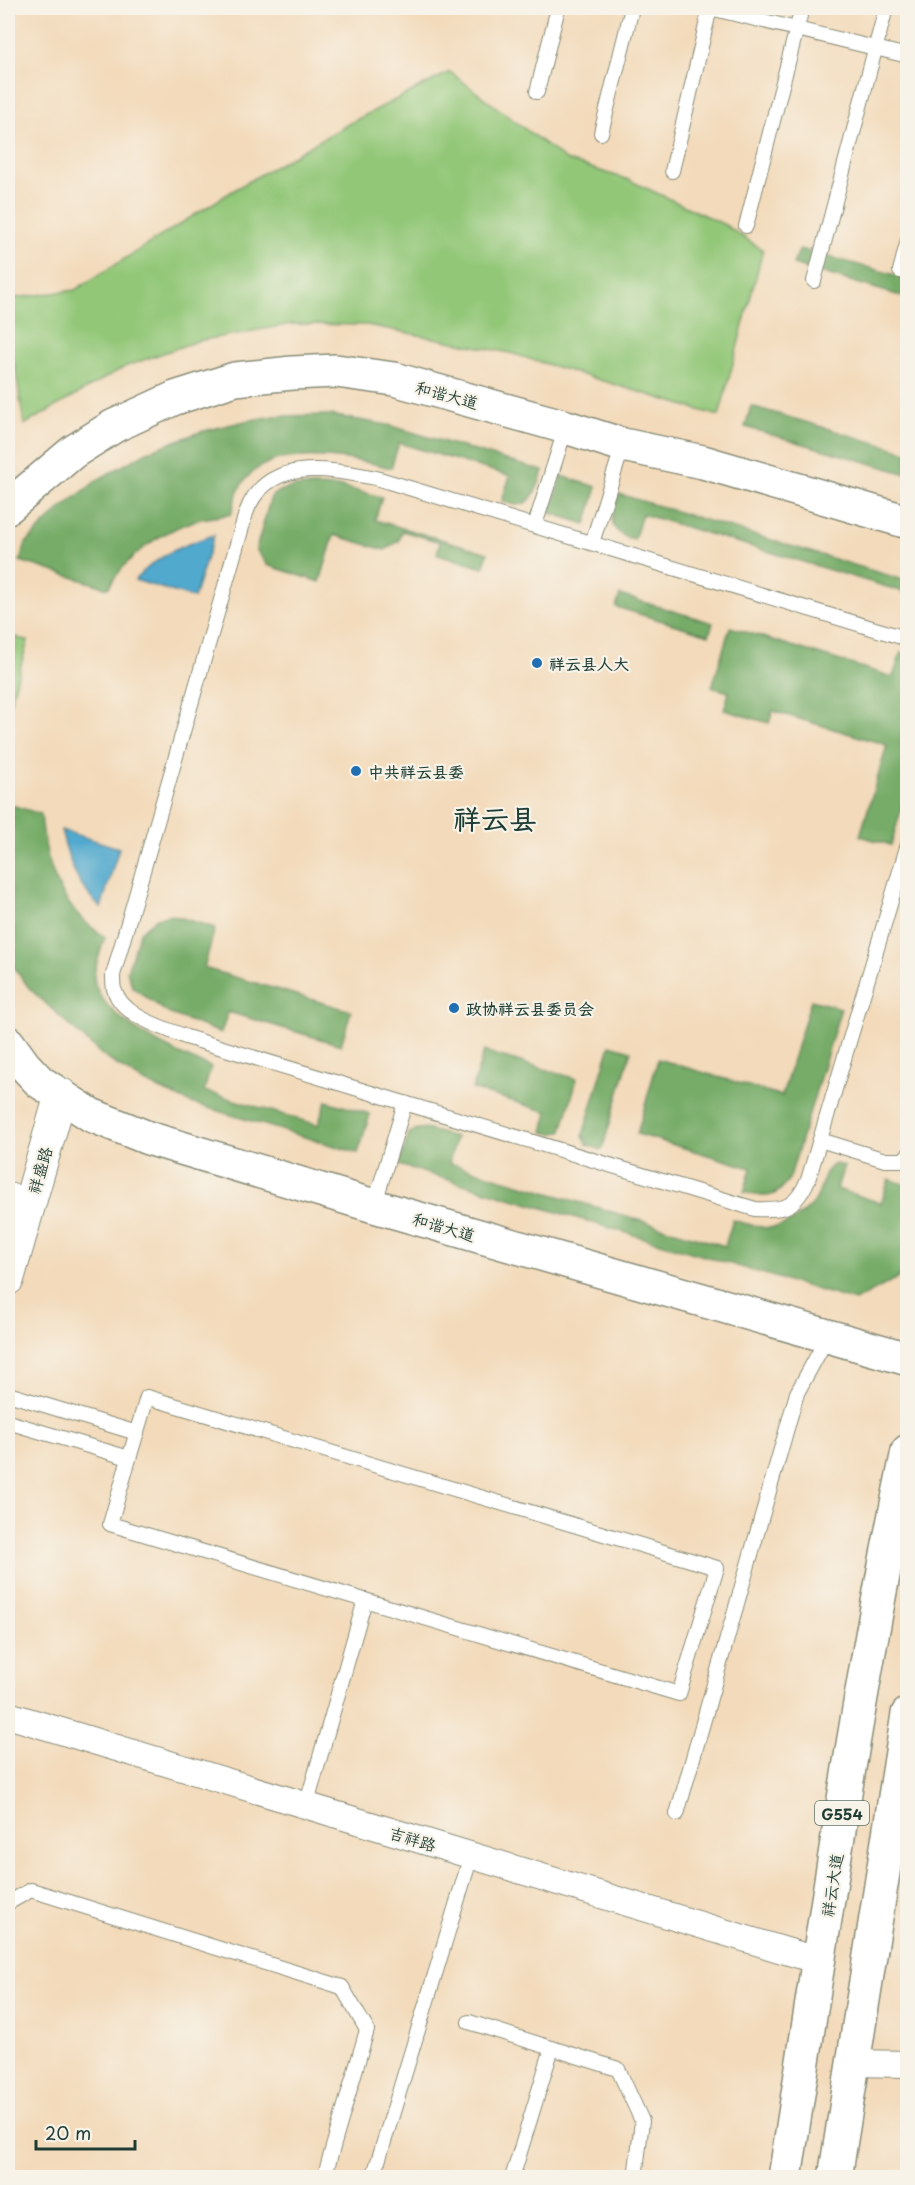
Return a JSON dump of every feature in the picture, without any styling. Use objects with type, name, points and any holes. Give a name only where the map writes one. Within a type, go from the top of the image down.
[{"type":"main road","name":"和谐大道","points":[[8,507],[73,452],[114,426],[175,398],[235,379],[292,372],[336,371],[394,379],[622,445],[703,462],[908,522]]},
{"type":"main road","name":"和谐大道","points":[[8,1042],[24,1065],[40,1082],[91,1115],[148,1137],[374,1206],[908,1359]]},
{"type":"main road","name":"祥云大道","points":[[785,2178],[858,1711],[890,1532],[908,1451]]},
{"type":"main road","name":"G554","points":[[835,2178],[908,1714]]},
{"type":"main road","points":[[819,1961],[867,1972]]},
{"type":"street","name":"祥盛路","points":[[8,1279],[19,1199],[61,1094]]},
{"type":"street","name":"吉祥路","points":[[8,1715],[819,1961]]},
{"type":"street","points":[[853,2063],[908,2064]]},
{"type":"lane","points":[[537,92],[558,8]]},
{"type":"lane","points":[[601,133],[632,8]]},
{"type":"lane","points":[[672,171],[710,8],[908,56]]},
{"type":"lane","points":[[746,226],[802,8]]},
{"type":"lane","points":[[814,280],[886,8]]},
{"type":"lane","points":[[900,271],[908,240]]},
{"type":"lane","points":[[535,525],[566,427]]},
{"type":"lane","points":[[592,543],[622,445]]},
{"type":"lane","points":[[908,639],[387,481],[351,473],[298,471],[278,475],[256,493],[246,513],[113,975],[114,989],[129,1010],[147,1021],[186,1037],[755,1209],[776,1210],[791,1206],[800,1196],[808,1180],[908,844]]},
{"type":"lane","points":[[374,1206],[405,1103]]},
{"type":"lane","points":[[820,1140],[885,1160],[903,1160],[908,1155]]},
{"type":"lane","points":[[677,1814],[797,1393],[828,1336]]},
{"type":"lane","points":[[8,1394],[137,1433]]},
{"type":"lane","points":[[147,1397],[717,1568],[679,1694],[110,1524],[137,1433],[147,1397]]},
{"type":"lane","points":[[8,1422],[129,1458]]},
{"type":"lane","points":[[306,1806],[365,1600]]},
{"type":"lane","points":[[373,2178],[471,1856]]},
{"type":"lane","points":[[8,1903],[31,1890],[342,1987],[367,2030],[324,2178]]},
{"type":"lane","points":[[469,2022],[618,2069],[642,2121],[635,2178]]},
{"type":"lane","points":[[512,2178],[552,2048]]},
{"type":"green space","points":[[450,72],[566,160],[629,180],[725,225],[763,250],[719,416],[510,353],[367,325],[292,324],[197,341],[124,367],[24,425],[15,365],[8,355],[8,299],[75,290],[239,187],[350,123]]},
{"type":"green space","points":[[800,249],[907,278],[907,298],[793,264]]},
{"type":"green space","points":[[751,406],[907,452],[907,474],[745,427]]},
{"type":"green space","points":[[330,415],[388,425],[543,471],[532,497],[523,504],[517,505],[502,501],[510,476],[399,443],[391,468],[336,458],[280,459],[254,471],[245,480],[238,491],[231,514],[194,521],[156,539],[124,566],[108,588],[20,561],[26,543],[59,510],[99,479],[149,451],[200,432],[245,421],[275,416]]},
{"type":"green space","points":[[561,476],[597,487],[586,524],[550,513]]},
{"type":"green space","points":[[313,486],[342,487],[382,497],[375,520],[488,553],[483,568],[437,554],[440,542],[402,531],[399,541],[385,550],[334,535],[320,582],[267,565],[256,549],[271,497],[285,489]]},
{"type":"green space","points":[[619,494],[907,581],[907,593],[642,514],[634,540],[614,528],[614,510]]},
{"type":"green space","points":[[620,595],[713,623],[709,635],[616,607]]},
{"type":"green space","points":[[730,627],[893,677],[901,652],[907,654],[907,789],[891,845],[860,836],[887,745],[773,711],[769,723],[724,710],[729,692],[712,687]]},
{"type":"green space","points":[[8,635],[28,641],[8,710]]},
{"type":"green space","points":[[8,804],[41,814],[46,851],[58,884],[77,913],[89,926],[105,937],[94,977],[99,992],[109,1007],[141,1033],[179,1054],[211,1067],[204,1091],[318,1125],[326,1101],[370,1114],[358,1153],[191,1103],[142,1081],[104,1057],[29,988],[8,959]]},
{"type":"green space","points":[[172,915],[215,928],[204,968],[351,1011],[341,1045],[228,1012],[221,1033],[168,1013],[135,989],[127,971],[140,932],[157,918]]},
{"type":"green space","points":[[811,1000],[841,1008],[790,1177],[781,1190],[765,1196],[744,1192],[751,1168],[637,1134],[658,1059],[782,1096]]},
{"type":"green space","points":[[610,1045],[631,1051],[602,1150],[587,1145],[583,1135]]},
{"type":"green space","points":[[484,1051],[577,1079],[562,1131],[552,1134],[543,1132],[548,1112],[472,1089]]},
{"type":"green space","points":[[418,1129],[456,1137],[449,1163],[725,1246],[733,1220],[767,1228],[790,1222],[799,1216],[815,1201],[828,1169],[836,1164],[844,1166],[837,1189],[881,1203],[889,1179],[907,1185],[907,1273],[855,1301],[399,1165],[409,1133]]},
{"type":"water","points":[[214,535],[194,598],[135,580],[161,557]]},
{"type":"water","points":[[61,830],[119,848],[101,908],[85,890],[75,873]]},
{"type":"place","name":"祥云县人大","points":[[537,663]]},
{"type":"place","name":"中共祥云县委","points":[[356,771]]},
{"type":"place","name":"政协祥云县委员会","points":[[454,1008]]},
{"type":"district","name":"祥云县","points":[[495,817]]}]
